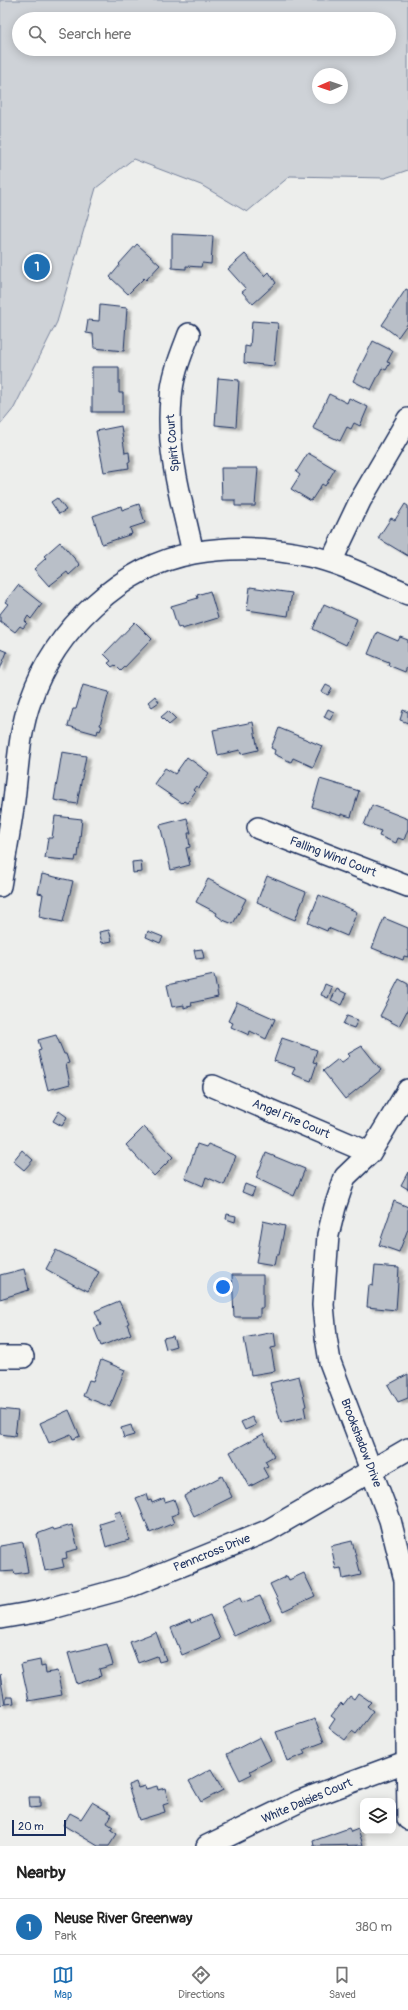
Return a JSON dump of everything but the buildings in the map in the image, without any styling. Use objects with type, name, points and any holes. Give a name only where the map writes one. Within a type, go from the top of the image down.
[{"type":"street","name":"Spirit Court","points":[[188,334],[175,374],[171,397],[169,429],[174,467],[194,553]]},
{"type":"street","points":[[331,562],[360,502],[408,419]]},
{"type":"street","points":[[0,886],[6,816],[23,725],[31,698],[43,670],[59,644],[78,621],[120,585],[153,566],[194,553],[235,548],[259,549],[311,556],[331,562],[408,594]]},
{"type":"street","name":"Falling Wind Court","points":[[258,828],[408,886]]},
{"type":"street","name":"Angel Fire Court","points":[[213,1086],[370,1154]]},
{"type":"street","name":"Brookshadow Drive","points":[[408,1090],[370,1154],[345,1177],[328,1235],[323,1305],[330,1362],[390,1520],[405,1580],[408,1819]]},
{"type":"street","points":[[0,1357],[23,1357]]},
{"type":"street","name":"Penncross Drive","points":[[0,1618],[41,1611],[136,1584],[267,1531],[408,1449]]},
{"type":"street","name":"White Daisies Court","points":[[207,1846],[300,1801],[408,1761]]},
{"type":"shaded area","points":[[0,0],[408,0],[408,170],[385,178],[290,176],[247,212],[201,185],[133,159],[96,188],[57,322],[14,408],[0,425]]},
{"type":"place","name":"Neuse River Greenway","points":[[37,267]]}]
